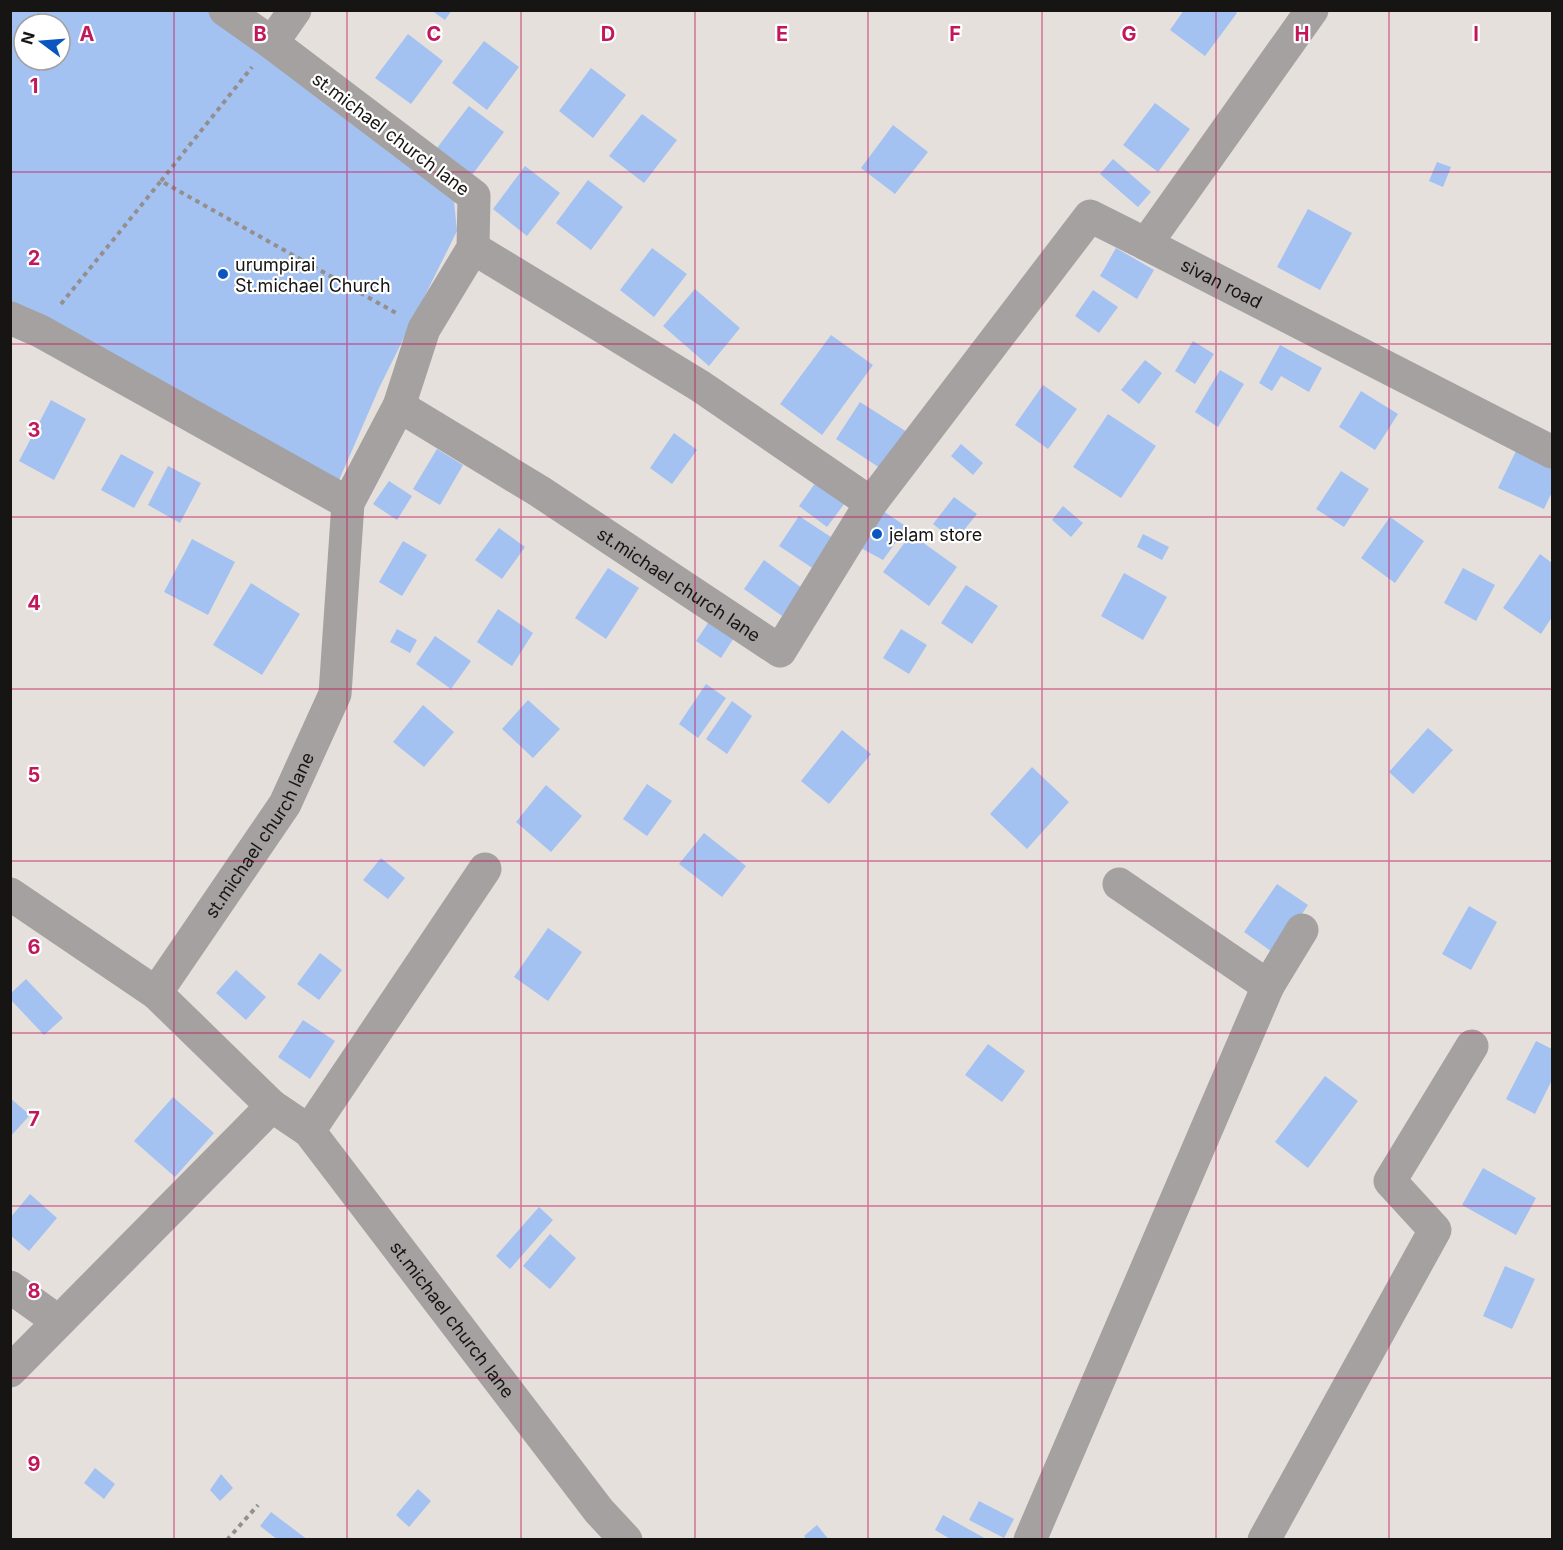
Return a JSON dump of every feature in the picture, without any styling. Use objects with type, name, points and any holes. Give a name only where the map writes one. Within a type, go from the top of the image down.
[{"type":"street","name":"st.michael church lane","points":[[225,10],[474,196],[473,248],[424,329],[399,406],[348,503],[335,694],[285,804],[156,993],[272,1106],[309,1131],[591,1501],[626,1539]]},
{"type":"street","points":[[272,43],[295,10]]},
{"type":"street","points":[[1146,244],[1312,10]]},
{"type":"street","name":"sivan road","points":[[871,503],[1090,216],[1552,452]]},
{"type":"street","points":[[473,248],[700,386],[871,503]]},
{"type":"street","points":[[10,318],[40,331],[348,503]]},
{"type":"street","name":"st.michael church lane","points":[[399,406],[539,491],[780,651],[871,503]]},
{"type":"street","points":[[309,1131],[485,869]]},
{"type":"street","points":[[1119,884],[1268,986]]},
{"type":"street","points":[[10,894],[156,993]]},
{"type":"street","points":[[1030,1539],[1268,986],[1302,930]]},
{"type":"street","points":[[1264,1539],[1435,1230],[1390,1181],[1472,1046]]},
{"type":"street","points":[[10,1371],[272,1106]]},
{"type":"street","points":[[10,1287],[58,1321]]},
{"type":"path","points":[[40,331],[272,43]]},
{"type":"path","points":[[161,181],[424,329]]},
{"type":"path","points":[[227,1539],[258,1505]]},
{"type":"building","name":"urumpirai St.michael Church","points":[[10,10],[209,10],[453,191],[457,231],[380,386],[333,494],[10,317]]},
{"type":"building","points":[[431,10],[452,10],[445,20]]},
{"type":"building","points":[[1184,10],[1233,10],[1237,13],[1205,56],[1170,30]]},
{"type":"building","points":[[408,34],[443,61],[411,104],[375,78]]},
{"type":"building","points":[[484,41],[519,67],[487,110],[452,83]]},
{"type":"building","points":[[591,68],[626,95],[593,138],[559,111]]},
{"type":"building","points":[[1155,103],[1190,129],[1158,172],[1123,145]]},
{"type":"building","points":[[469,106],[504,132],[472,175],[437,148]]},
{"type":"building","points":[[642,114],[677,140],[644,183],[609,156]]},
{"type":"building","points":[[893,125],[928,152],[895,194],[861,168]]},
{"type":"building","points":[[1113,159],[1151,192],[1138,207],[1100,174]]},
{"type":"building","points":[[1437,162],[1451,167],[1443,187],[1429,181]]},
{"type":"building","points":[[525,166],[560,193],[527,236],[493,209]]},
{"type":"building","points":[[588,180],[623,207],[591,250],[556,223]]},
{"type":"building","points":[[1308,209],[1352,233],[1320,290],[1277,267]]},
{"type":"building","points":[[652,248],[687,274],[654,317],[620,290]]},
{"type":"building","points":[[1116,248],[1154,270],[1137,299],[1100,276]]},
{"type":"building","points":[[695,289],[740,328],[709,366],[663,326]]},
{"type":"building","points":[[1093,290],[1118,307],[1099,333],[1075,316]]},
{"type":"building","points":[[831,335],[873,365],[822,435],[780,404]]},
{"type":"building","points":[[1193,341],[1214,354],[1195,384],[1175,371]]},
{"type":"building","points":[[1280,345],[1322,368],[1309,392],[1281,376],[1272,391],[1259,383]]},
{"type":"building","points":[[1145,360],[1162,373],[1139,404],[1121,390]]},
{"type":"building","points":[[1220,370],[1244,384],[1218,427],[1195,412]]},
{"type":"building","points":[[1043,385],[1077,409],[1048,449],[1015,425]]},
{"type":"building","points":[[1361,391],[1398,414],[1375,450],[1339,427]]},
{"type":"building","points":[[51,400],[86,419],[54,480],[19,461]]},
{"type":"building","points":[[860,402],[907,432],[883,470],[836,439]]},
{"type":"building","points":[[1108,414],[1156,446],[1121,498],[1073,467]]},
{"type":"building","points":[[674,433],[697,450],[672,484],[650,468]]},
{"type":"building","points":[[961,444],[983,463],[973,475],[951,456]]},
{"type":"building","points":[[437,449],[463,465],[440,505],[413,489]]},
{"type":"building","points":[[1517,449],[1552,466],[1552,492],[1544,509],[1498,488]]},
{"type":"building","points":[[121,454],[154,472],[134,508],[101,490]]},
{"type":"building","points":[[168,466],[201,483],[180,523],[148,505]]},
{"type":"building","points":[[1341,471],[1369,489],[1344,527],[1316,509]]},
{"type":"building","points":[[821,475],[850,496],[827,527],[799,506]]},
{"type":"building","points":[[389,481],[412,496],[397,520],[373,504]]},
{"type":"building","points":[[954,497],[977,514],[955,541],[933,524]]},
{"type":"building","name":"jelam store","points":[[871,503],[907,527],[883,560],[848,541]]},
{"type":"building","points":[[1063,506],[1083,523],[1071,537],[1052,520]]},
{"type":"building","points":[[799,516],[840,543],[820,573],[779,546]]},
{"type":"building","points":[[1390,517],[1424,541],[1395,583],[1361,558]]},
{"type":"building","points":[[499,528],[525,547],[502,579],[475,560]]},
{"type":"building","points":[[911,534],[957,567],[929,606],[883,572]]},
{"type":"building","points":[[1143,534],[1169,547],[1162,560],[1137,547]]},
{"type":"building","points":[[192,539],[235,562],[208,615],[164,592]]},
{"type":"building","points":[[403,541],[427,555],[402,596],[379,582]]},
{"type":"building","points":[[1540,554],[1552,563],[1552,617],[1541,634],[1503,608]]},
{"type":"building","points":[[764,560],[802,588],[782,616],[744,589]]},
{"type":"building","points":[[608,568],[639,588],[606,639],[575,618]]},
{"type":"building","points":[[1463,568],[1495,585],[1476,621],[1444,603]]},
{"type":"building","points":[[1124,573],[1167,597],[1143,640],[1101,616]]},
{"type":"building","points":[[251,583],[300,614],[262,675],[213,645]]},
{"type":"building","points":[[966,585],[998,606],[972,644],[941,623]]},
{"type":"building","points":[[498,609],[533,633],[512,666],[477,642]]},
{"type":"building","points":[[710,620],[735,636],[721,658],[696,641]]},
{"type":"building","points":[[397,629],[417,640],[410,653],[390,642]]},
{"type":"building","points":[[901,629],[927,645],[909,674],[883,658]]},
{"type":"building","points":[[435,636],[471,661],[451,689],[416,664]]},
{"type":"building","points":[[706,684],[726,698],[698,738],[679,724]]},
{"type":"building","points":[[528,700],[560,729],[533,758],[502,729]]},
{"type":"building","points":[[732,701],[752,716],[727,754],[706,739]]},
{"type":"building","points":[[423,705],[454,732],[424,767],[393,742]]},
{"type":"building","points":[[1428,728],[1453,750],[1413,794],[1389,772]]},
{"type":"building","points":[[842,730],[871,754],[829,804],[801,781]]},
{"type":"building","points":[[1032,767],[1069,802],[1027,849],[990,814]]},
{"type":"building","points":[[647,784],[672,801],[647,836],[623,819]]},
{"type":"building","points":[[546,785],[582,816],[551,852],[516,822]]},
{"type":"building","points":[[704,833],[746,866],[722,897],[679,864]]},
{"type":"building","points":[[381,858],[405,878],[388,899],[363,880]]},
{"type":"building","points":[[1277,884],[1308,905],[1275,954],[1244,932]]},
{"type":"building","points":[[1469,906],[1497,922],[1471,970],[1442,954]]},
{"type":"building","points":[[548,928],[582,952],[548,1001],[514,977]]},
{"type":"building","points":[[320,953],[342,970],[319,1000],[297,984]]},
{"type":"building","points":[[236,970],[266,997],[246,1020],[216,993]]},
{"type":"building","points":[[26,979],[63,1018],[44,1035],[10,999],[10,994]]},
{"type":"building","points":[[303,1020],[335,1041],[310,1079],[278,1057]]},
{"type":"building","points":[[1536,1041],[1552,1049],[1552,1080],[1535,1114],[1506,1099]]},
{"type":"building","points":[[988,1044],[1025,1071],[1002,1102],[965,1075]]},
{"type":"building","points":[[1325,1076],[1358,1101],[1308,1168],[1275,1142]]},
{"type":"building","points":[[173,1097],[214,1133],[175,1177],[134,1141]]},
{"type":"building","points":[[10,1098],[30,1115],[10,1137]]},
{"type":"building","points":[[1483,1168],[1536,1198],[1516,1235],[1462,1205]]},
{"type":"building","points":[[30,1194],[57,1218],[29,1251],[10,1235],[10,1218]]},
{"type":"building","points":[[539,1207],[553,1220],[510,1269],[496,1256]]},
{"type":"building","points":[[550,1234],[576,1258],[550,1289],[523,1266]]},
{"type":"building","points":[[1505,1266],[1535,1279],[1512,1329],[1483,1316]]},
{"type":"building","points":[[95,1468],[115,1484],[104,1499],[84,1483]]},
{"type":"building","points":[[221,1474],[233,1488],[220,1501],[210,1490]]},
{"type":"building","points":[[418,1489],[431,1501],[409,1527],[396,1515]]},
{"type":"building","points":[[979,1501],[1014,1519],[1004,1538],[969,1520]]},
{"type":"building","points":[[271,1512],[308,1540],[278,1540],[260,1526]]},
{"type":"building","points":[[943,1515],[988,1540],[952,1540],[935,1530]]},
{"type":"building","points":[[817,1525],[829,1540],[807,1540],[804,1536]]},
{"type":"place","name":"urumpirai St.michael Church","points":[[223,274]]},
{"type":"place","name":"jelam store","points":[[877,534]]}]
